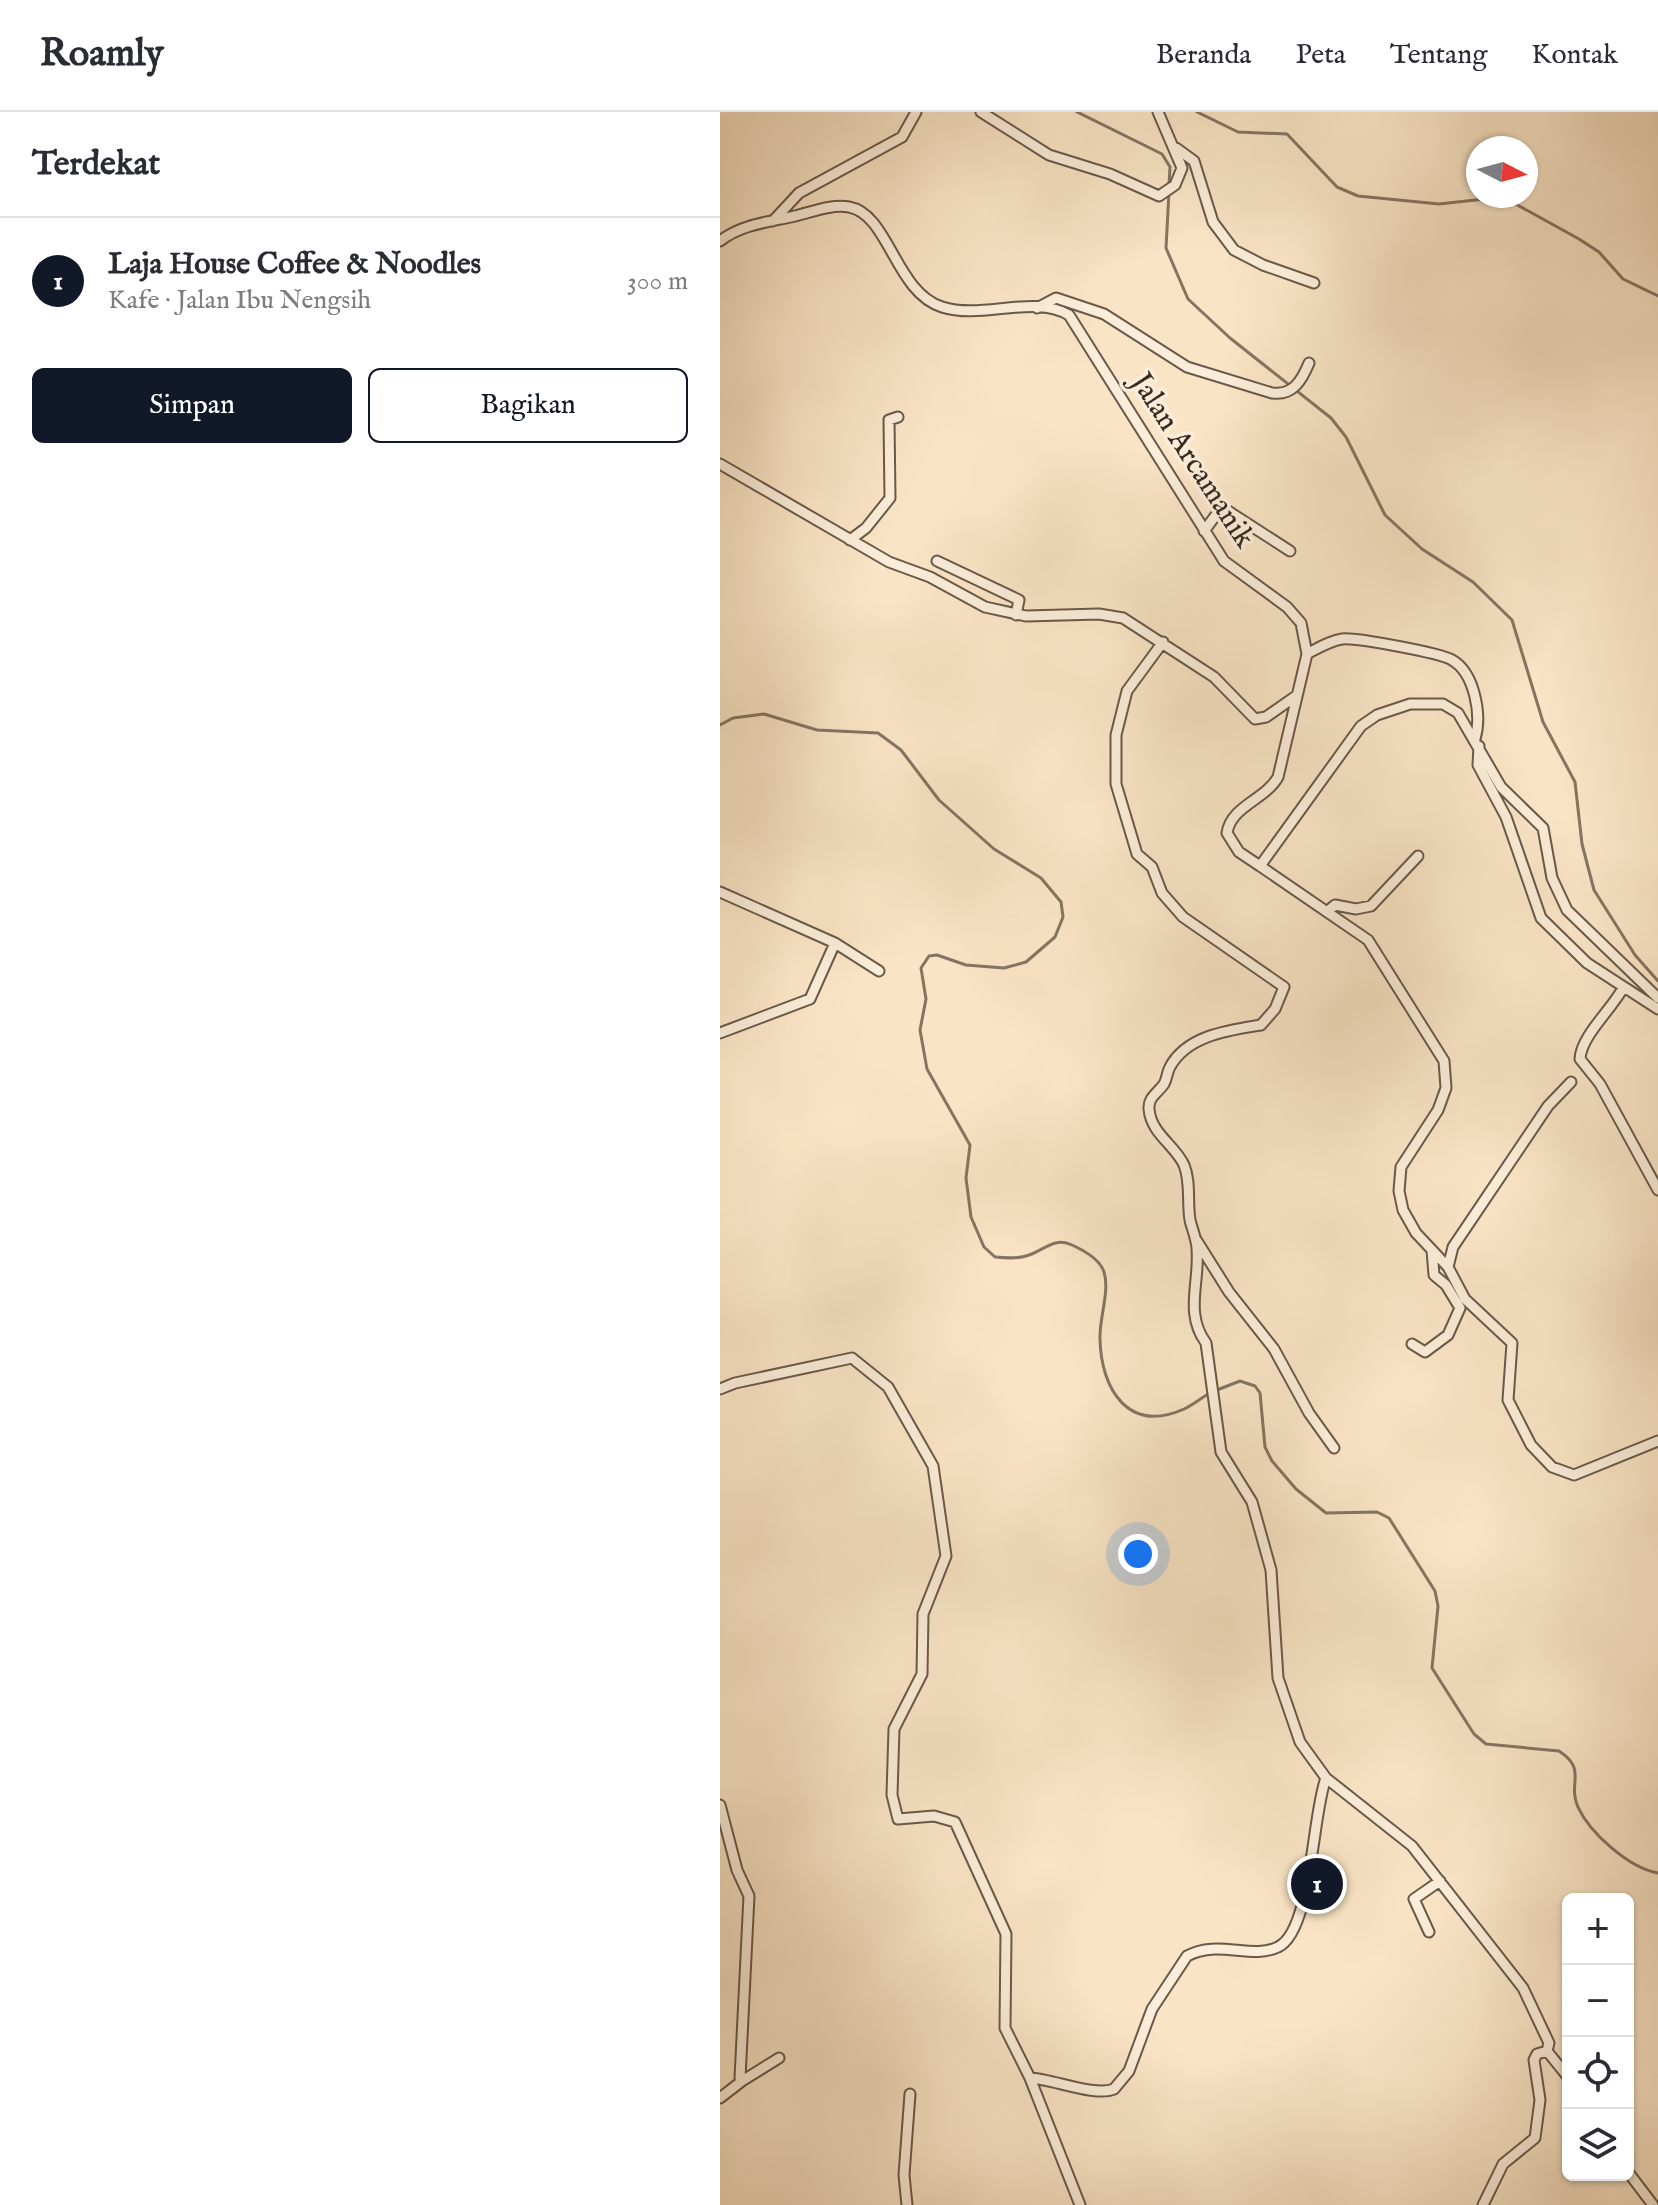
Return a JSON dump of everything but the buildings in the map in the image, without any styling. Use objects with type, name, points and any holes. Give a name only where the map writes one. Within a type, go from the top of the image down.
[{"type":"street","points":[[773,221],[799,193],[902,137],[916,112]]},
{"type":"street","points":[[981,112],[1049,155],[1120,178],[1153,195],[1167,194],[1179,179],[1182,168],[1158,112]]},
{"type":"street","points":[[1176,148],[1194,161],[1213,222],[1234,250],[1263,265],[1314,283]]},
{"type":"street","name":"Jalan Arcamanik","points":[[720,241],[739,228],[825,208],[853,208],[868,217],[906,280],[932,304],[962,311],[1057,309],[1076,323],[1204,531],[1233,570],[1296,615],[1305,632],[1307,654]]},
{"type":"street","points":[[1037,308],[1056,298],[1085,305],[1187,367],[1272,393],[1282,394],[1293,388],[1309,363]]},
{"type":"street","points":[[850,540],[866,528],[890,498],[889,420],[898,417]]},
{"type":"street","points":[[720,464],[850,540],[985,607],[1016,615],[1111,615],[1123,618],[1163,642],[1233,692],[1255,719],[1266,717],[1296,696]]},
{"type":"street","points":[[1204,531],[1216,515],[1228,511],[1247,520],[1290,551]]},
{"type":"street","points":[[937,561],[1019,600],[1016,615]]},
{"type":"street","points":[[1658,1009],[1576,955],[1537,912],[1512,830],[1478,765],[1479,719],[1474,697],[1464,673],[1452,659],[1353,638],[1330,642],[1307,654],[1278,777],[1268,792],[1234,815],[1228,826],[1231,844],[1368,940],[1444,1061],[1446,1088],[1438,1110],[1401,1167],[1399,1191],[1403,1210],[1416,1233],[1448,1267],[1465,1299],[1512,1343],[1508,1400],[1531,1445],[1552,1467],[1574,1475],[1658,1441]]},
{"type":"street","points":[[1163,642],[1127,691],[1117,726],[1116,784],[1137,854],[1152,867],[1162,893],[1183,917],[1284,987],[1275,1009],[1261,1025],[1225,1031],[1193,1044],[1182,1053],[1170,1066],[1164,1083],[1150,1102],[1152,1120],[1160,1136],[1178,1155],[1188,1176],[1197,1250],[1192,1301],[1199,1334],[1206,1343],[1221,1452],[1252,1502],[1271,1570],[1275,1665],[1282,1693],[1300,1742],[1326,1778],[1412,1846],[1523,1988],[1549,2043],[1547,2051]]},
{"type":"street","points":[[1260,866],[1353,735],[1369,719],[1400,706],[1443,704],[1458,713],[1506,794],[1543,828],[1552,878],[1567,910],[1658,998]]},
{"type":"street","points":[[1328,911],[1335,905],[1356,909],[1371,906],[1418,856]]},
{"type":"street","points":[[720,892],[835,943],[879,971]]},
{"type":"street","points":[[720,1033],[810,999],[835,943]]},
{"type":"street","points":[[1623,988],[1586,1040],[1580,1059],[1600,1084],[1658,1190]]},
{"type":"street","points":[[1448,1267],[1453,1247],[1548,1106],[1571,1082]]},
{"type":"street","points":[[1193,1236],[1205,1250],[1229,1292],[1274,1349],[1309,1413],[1334,1448]]},
{"type":"street","points":[[1412,1344],[1425,1352],[1441,1342],[1453,1326],[1460,1308],[1446,1285],[1434,1275],[1432,1250]]},
{"type":"street","points":[[720,1389],[735,1383],[852,1358],[888,1387],[933,1466],[946,1556],[923,1614],[922,1674],[894,1729],[892,1795],[898,1819],[934,1816],[955,1822],[1006,1934],[1005,2028],[1030,2078],[1080,2205]]},
{"type":"street","points":[[1030,2078],[1055,2080],[1096,2091],[1114,2089],[1129,2071],[1152,2009],[1187,1956],[1214,1948],[1269,1950],[1286,1942],[1295,1928],[1305,1891],[1318,1803],[1326,1778]]},
{"type":"street","points":[[720,1805],[737,1870],[749,1896],[737,2064],[742,2081]]},
{"type":"street","points":[[1429,1932],[1414,1899],[1440,1881]]},
{"type":"street","points":[[1547,2051],[1562,2070]]},
{"type":"street","points":[[1483,2205],[1503,2164],[1535,2138],[1540,2100],[1534,2060],[1537,2054],[1547,2051]]},
{"type":"street","points":[[720,2098],[779,2058]]},
{"type":"street","points":[[907,2205],[904,2175],[910,2094]]},
{"type":"street","points":[[1634,2180],[1653,2205]]},
{"type":"waterway","points":[[1077,112],[1162,154],[1170,167],[1169,184]]},
{"type":"waterway","points":[[1197,112],[1238,132],[1287,134],[1337,187],[1358,196],[1439,204],[1503,197],[1579,239],[1599,252],[1623,279],[1658,296]]},
{"type":"waterway","points":[[1169,192],[1166,248],[1188,299],[1230,338],[1331,418],[1346,437],[1385,515],[1422,549],[1473,582],[1512,620],[1543,722],[1575,782],[1582,844],[1594,890],[1635,955],[1658,981]]},
{"type":"waterway","points":[[720,725],[733,718],[764,714],[817,730],[878,733],[901,750],[939,800],[994,849],[1041,878],[1061,902],[1063,917],[1055,937],[1026,962],[1004,968],[966,965],[937,955],[929,956],[921,968],[926,999],[920,1030],[927,1069],[970,1145],[966,1178],[971,1217],[984,1247],[995,1257],[1022,1257],[1059,1242],[1081,1250],[1099,1263],[1106,1280],[1100,1331],[1106,1375],[1112,1390],[1133,1411],[1147,1416],[1164,1415],[1184,1409],[1210,1393]]},
{"type":"waterway","points":[[1217,1390],[1240,1381],[1255,1386],[1260,1393],[1265,1447],[1272,1461],[1296,1489],[1326,1513],[1377,1512],[1389,1518],[1435,1591],[1438,1606],[1432,1668],[1474,1734],[1486,1744],[1559,1751],[1573,1764],[1575,1798],[1591,1828],[1623,1857],[1658,1873]]},
{"type":"place","name":"Laja House Coffee & Noodles","points":[[1317,1884]]}]
